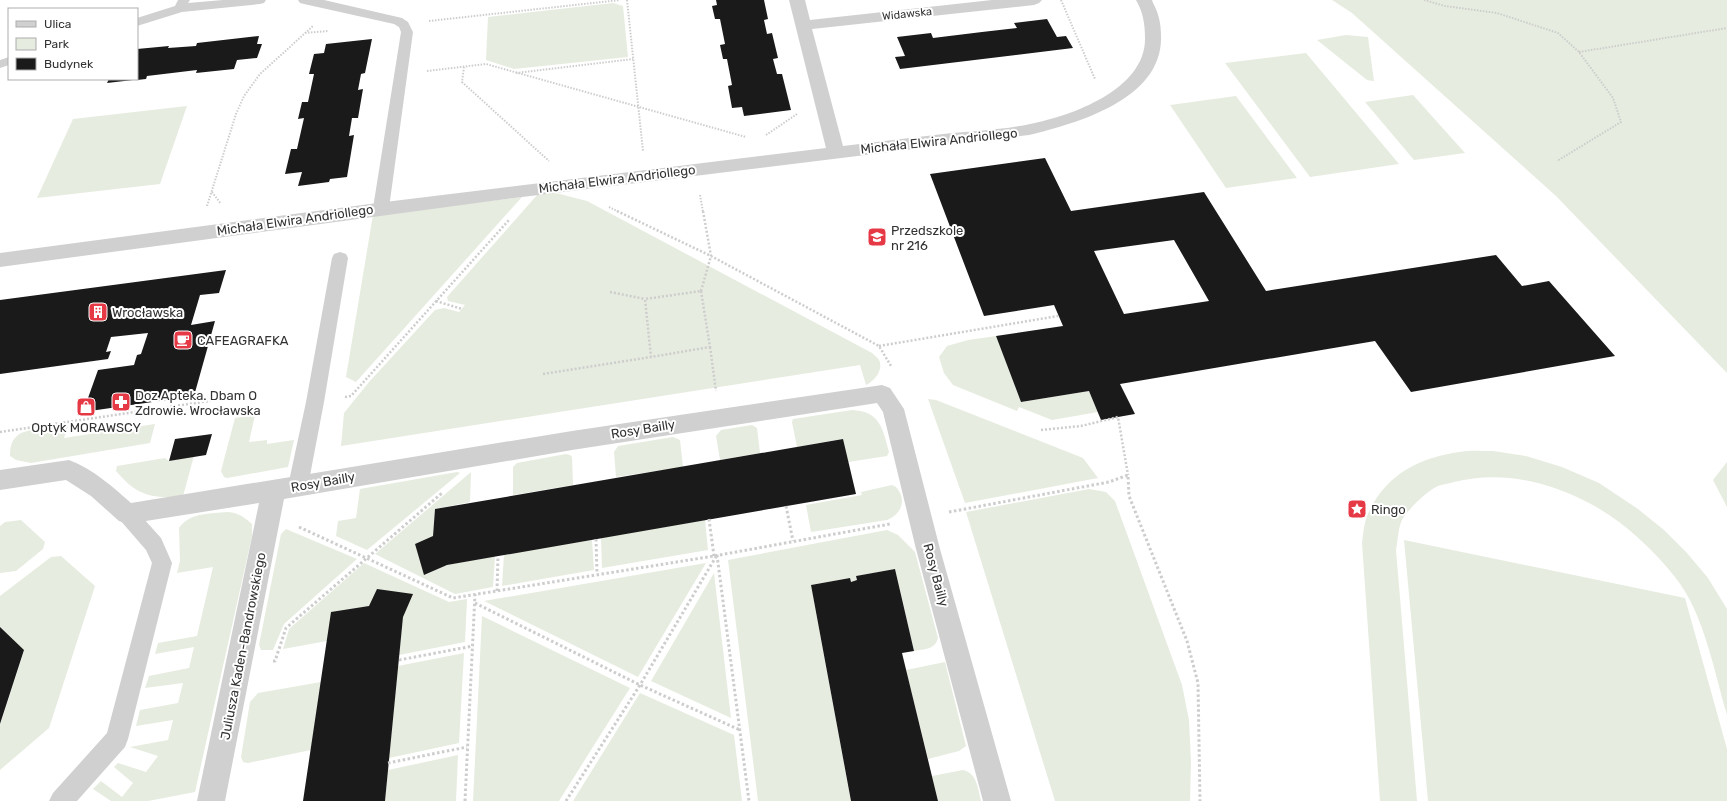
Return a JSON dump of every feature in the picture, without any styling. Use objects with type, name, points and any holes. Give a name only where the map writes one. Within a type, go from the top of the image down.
[{"type":"street","points":[[797,0],[836,152]]},
{"type":"street","name":"Widawska","points":[[804,25],[1034,0]]},
{"type":"street","name":"Michała Elwira Andriollego","points":[[0,260],[380,208],[736,164],[1029,130],[1055,125],[1088,112],[1107,102],[1128,88],[1143,72],[1152,56],[1155,34],[1148,7],[1144,0]]},
{"type":"street","name":"Rosy Bailly","points":[[127,514],[198,504],[281,497],[469,457],[882,394],[893,409],[920,517],[997,801]]},
{"type":"street","points":[[0,480],[69,470],[99,489],[127,514]]},
{"type":"street","name":"Juliusza Kaden-Bandrowskiego","points":[[212,801],[239,668],[281,497]]},
{"type":"lane","points":[[138,22],[182,4],[260,0]]},
{"type":"lane","points":[[304,0],[398,21],[404,25],[407,32],[380,208]]},
{"type":"lane","points":[[281,497],[315,402],[340,258]]},
{"type":"lane","points":[[61,801],[117,739],[162,563],[154,544],[127,514]]},
{"type":"path","points":[[404,25],[620,0]]},
{"type":"path","points":[[627,0],[646,175]]},
{"type":"path","points":[[1061,0],[1102,96],[1107,102]]},
{"type":"path","points":[[1424,0],[1445,6],[1497,13],[1551,31],[1558,34],[1579,52],[1613,98],[1621,122],[1557,161]]},
{"type":"path","points":[[198,233],[236,114],[244,96],[260,74],[336,6]]},
{"type":"path","points":[[1579,52],[1727,28]]},
{"type":"path","points":[[514,73],[633,59]]},
{"type":"path","points":[[401,74],[486,64],[757,140]]},
{"type":"path","points":[[464,67],[462,82],[574,184],[584,195],[711,256],[879,346],[895,374],[882,394]]},
{"type":"path","points":[[736,164],[734,155],[822,98]]},
{"type":"path","points":[[696,169],[711,256],[701,291],[719,418]]},
{"type":"path","points":[[315,402],[351,396],[536,189]]},
{"type":"path","points":[[610,292],[645,299],[701,291]]},
{"type":"path","points":[[645,299],[651,357]]},
{"type":"path","points":[[436,300],[462,309]]},
{"type":"path","points":[[879,346],[1058,316]]},
{"type":"path","points":[[543,374],[710,347]]},
{"type":"path","points":[[0,432],[236,397]]},
{"type":"path","points":[[1041,430],[1081,426],[1118,417],[1128,475],[1128,496],[1187,641],[1198,683],[1200,801]]},
{"type":"path","points":[[239,668],[275,661],[286,628],[366,557],[468,471],[469,457]]},
{"type":"path","points":[[281,497],[366,557],[453,598],[716,555],[887,525],[920,517],[1109,482],[1128,475]]},
{"type":"path","points":[[786,506],[793,541]]},
{"type":"path","points":[[710,519],[749,801]]},
{"type":"path","points":[[596,539],[597,574]]},
{"type":"path","points":[[566,801],[640,685],[716,555]]},
{"type":"path","points":[[497,591],[498,556]]},
{"type":"path","points":[[465,801],[475,594]]},
{"type":"path","points":[[475,603],[640,685],[740,730]]},
{"type":"path","points":[[399,660],[473,646]]},
{"type":"path","points":[[388,763],[467,747]]},
{"type":"green space","points":[[1332,0],[1727,0],[1727,373],[1556,196],[1352,13]]},
{"type":"green space","points":[[613,3],[623,6],[628,57],[514,69],[486,60],[488,17]]},
{"type":"green space","points":[[1346,35],[1368,37],[1374,81],[1367,80],[1317,40]]},
{"type":"green space","points":[[1306,53],[1399,164],[1310,177],[1225,63]]},
{"type":"green space","points":[[1413,95],[1465,153],[1414,160],[1365,102]]},
{"type":"green space","points":[[1236,96],[1297,178],[1226,188],[1170,105]]},
{"type":"green space","points":[[187,106],[160,184],[37,198],[73,119]]},
{"type":"green space","points":[[552,192],[587,201],[872,353],[878,359],[880,364],[877,375],[866,385],[860,365],[341,446],[344,413],[369,382],[435,310],[444,308],[459,312],[465,305],[448,301],[447,297],[538,194]]},
{"type":"green space","points":[[522,197],[356,382],[346,377],[373,215]]},
{"type":"green space","points":[[996,336],[1021,402],[1089,391],[1098,412],[1052,420],[1019,407],[1017,411],[953,385],[944,373],[939,357],[947,346],[968,340]]},
{"type":"green space","points":[[928,399],[936,400],[1083,458],[1098,478],[965,503]]},
{"type":"green space","points":[[852,410],[869,414],[879,423],[885,436],[889,452],[887,456],[848,462],[842,439],[797,447],[792,422],[793,419]]},
{"type":"green space","points":[[255,415],[249,442],[267,440],[267,444],[294,440],[288,467],[227,478],[224,477],[221,471],[235,418]]},
{"type":"green space","points":[[155,424],[150,443],[31,463],[16,460],[10,456],[13,440],[21,433],[26,431],[49,427],[68,426],[64,438]]},
{"type":"green space","points":[[752,425],[757,428],[760,453],[720,460],[716,436],[721,430]]},
{"type":"green space","points":[[673,437],[680,440],[683,467],[616,477],[614,452],[618,446]]},
{"type":"green space","points":[[1493,451],[1526,456],[1562,467],[1599,483],[1638,509],[1664,530],[1687,553],[1708,578],[1727,609],[1727,715],[1701,625],[1685,591],[1656,555],[1622,524],[1583,500],[1552,487],[1520,479],[1487,477],[1442,485],[1432,489],[1423,496],[1403,518],[1399,529],[1396,550],[1417,801],[1380,801],[1362,543],[1366,519],[1374,502],[1383,490],[1404,471],[1416,464],[1429,459],[1459,452]]},
{"type":"green space","points":[[566,454],[572,457],[573,485],[513,495],[513,467],[517,463]]},
{"type":"green space","points":[[194,456],[183,496],[162,497],[146,494],[131,486],[116,471],[117,466],[165,458],[169,461]]},
{"type":"green space","points":[[1727,462],[1727,507],[1713,480]]},
{"type":"green space","points":[[457,472],[460,473],[367,550],[336,536],[338,521],[356,518],[360,489]]},
{"type":"green space","points":[[471,472],[470,502],[435,509],[433,536],[415,544],[425,575],[447,565],[495,556],[493,587],[455,594],[375,554]]},
{"type":"green space","points":[[892,485],[896,487],[902,501],[896,514],[887,520],[811,532],[806,505],[862,495],[861,492]]},
{"type":"green space","points":[[1089,489],[1106,492],[1115,501],[1182,685],[1189,720],[1191,762],[1190,801],[1055,801],[966,512]]},
{"type":"green space","points":[[228,512],[241,516],[252,524],[252,536],[195,792],[148,801],[111,801],[93,789],[101,781],[122,797],[133,783],[114,767],[118,763],[146,772],[158,756],[130,747],[168,740],[173,720],[136,726],[140,710],[178,703],[183,683],[145,688],[149,676],[189,668],[194,647],[155,654],[158,643],[197,636],[213,567],[177,573],[180,561],[179,528],[195,516]]},
{"type":"green space","points":[[21,520],[45,542],[43,549],[16,571],[0,573],[0,526],[5,522]]},
{"type":"green space","points":[[705,520],[708,550],[602,568],[601,538]]},
{"type":"green space","points":[[286,529],[357,559],[284,624],[273,650],[261,650],[259,645],[281,534]]},
{"type":"green space","points":[[887,530],[898,535],[915,552],[938,638],[937,642],[932,647],[914,651],[895,569],[856,576],[857,580],[851,582],[850,578],[811,585],[851,801],[758,801],[728,560]]},
{"type":"green space","points":[[592,540],[594,570],[502,586],[504,554]]},
{"type":"green space","points":[[1404,540],[1685,598],[1727,749],[1727,801],[1428,801]]},
{"type":"green space","points":[[61,556],[95,586],[49,728],[0,770],[0,725],[24,651],[0,627],[0,596],[51,557]]},
{"type":"green space","points":[[364,563],[449,602],[467,599],[465,642],[399,655],[403,617],[369,606],[327,641],[283,649],[289,629]]},
{"type":"green space","points":[[706,563],[638,677],[484,601]]},
{"type":"green space","points":[[714,573],[731,718],[651,681]]},
{"type":"green space","points":[[482,616],[630,688],[559,801],[473,801]]},
{"type":"green space","points":[[464,653],[459,743],[389,758],[398,666]]},
{"type":"green space","points":[[945,662],[966,746],[959,751],[928,759],[906,670]]},
{"type":"green space","points":[[321,682],[311,750],[248,763],[243,762],[241,757],[250,702],[258,693]]},
{"type":"green space","points":[[640,693],[734,735],[742,801],[573,801]]},
{"type":"green space","points":[[458,755],[456,801],[385,801],[388,770]]},
{"type":"green space","points":[[963,770],[971,774],[974,778],[978,787],[981,801],[938,801],[932,776]]},
{"type":"building","points":[[716,0],[764,0],[768,19],[764,20],[767,34],[772,33],[778,58],[773,59],[777,74],[782,74],[791,110],[744,116],[742,107],[732,108],[728,86],[732,85],[727,59],[723,59],[720,45],[725,44],[720,19],[715,19],[712,6],[717,5]]},
{"type":"building","points":[[1047,19],[1057,37],[1066,36],[1073,48],[900,69],[895,57],[905,56],[897,37],[931,33],[933,38],[1017,28],[1014,23]]},
{"type":"building","points":[[259,36],[257,44],[262,44],[257,58],[237,60],[234,69],[196,73],[197,70],[147,76],[146,79],[138,80],[138,49],[169,46],[168,48],[196,46],[197,43]]},
{"type":"building","points":[[372,39],[365,73],[361,74],[358,90],[363,89],[358,118],[352,118],[349,136],[354,135],[347,177],[330,179],[329,182],[298,186],[302,172],[285,174],[291,149],[297,149],[304,118],[298,119],[302,102],[308,102],[314,74],[309,74],[314,54],[324,53],[326,44]]},
{"type":"building","points":[[108,80],[133,80],[107,83]]},
{"type":"building","points":[[1045,158],[1071,211],[1204,192],[1266,291],[1496,255],[1522,286],[1549,281],[1615,356],[1411,392],[1375,341],[1120,384],[1135,414],[1101,420],[1089,391],[1021,402],[996,336],[1063,326],[1054,305],[984,316],[930,174]],"holes":[[[1174,240],[1209,301],[1124,314],[1094,251]]]},
{"type":"building","name":"Wrocławska","points":[[226,270],[219,293],[200,295],[191,325],[215,321],[194,396],[83,412],[98,370],[134,365],[137,355],[141,354],[148,333],[111,337],[106,352],[111,351],[108,359],[0,374],[0,300]]},
{"type":"building","points":[[212,434],[206,455],[169,461],[175,439]]},
{"type":"building","points":[[843,439],[856,494],[447,565],[424,575],[415,544],[433,536],[435,509]]},
{"type":"building","points":[[895,569],[914,651],[902,653],[938,801],[851,801],[811,585],[850,578],[851,582],[857,580],[856,576]]},
{"type":"building","points":[[377,589],[413,594],[403,617],[385,801],[303,801],[331,612],[369,606]]},
{"type":"building","points":[[0,627],[24,650],[0,724]]},
{"type":"place","name":"Przedszkole nr 216","points":[[877,237]]},
{"type":"place","name":"Wrocławska","points":[[98,312]]},
{"type":"place","name":"CAFEAGRAFKA","points":[[183,340]]},
{"type":"place","name":"Doz Apteka. Dbam O Zdrowie. Wrocławska","points":[[121,402]]},
{"type":"place","name":"Optyk MORAWSCY","points":[[86,407]]},
{"type":"place","name":"Ringo","points":[[1357,509]]}]
